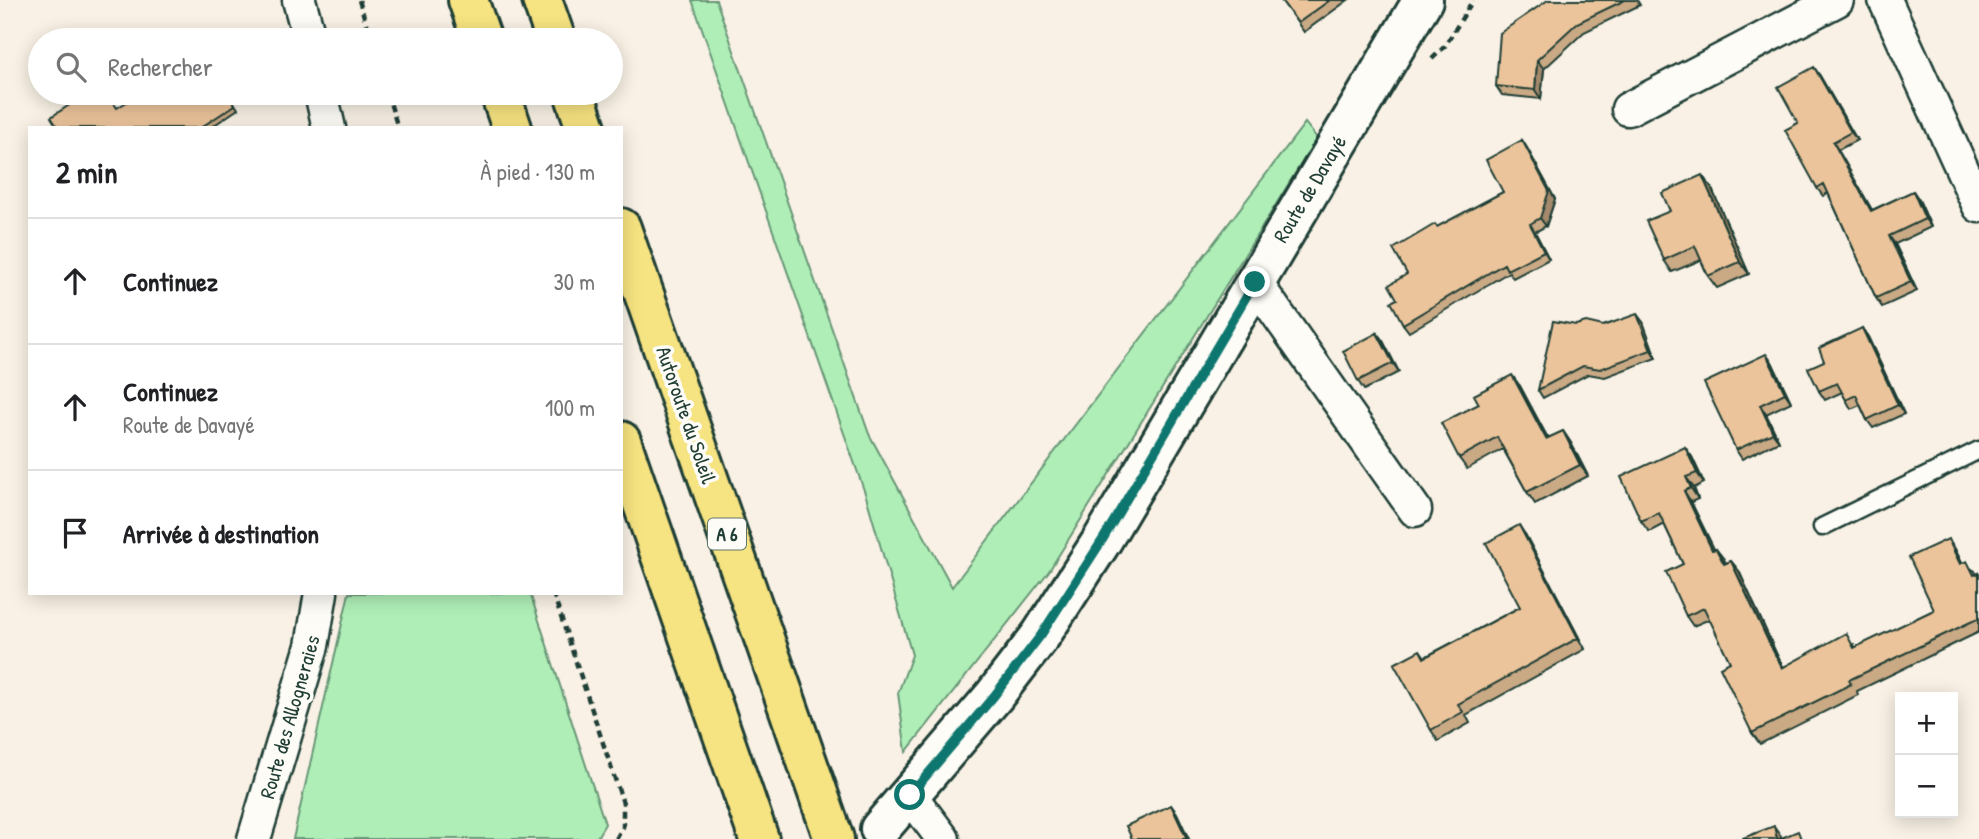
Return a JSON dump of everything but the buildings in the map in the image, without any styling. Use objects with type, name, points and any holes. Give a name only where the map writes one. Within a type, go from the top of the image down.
[{"type":"highway","points":[[468,0],[478,28]]},
{"type":"highway","points":[[542,0],[552,28]]},
{"type":"highway","points":[[504,105],[511,126]]},
{"type":"highway","points":[[578,105],[585,126]]},
{"type":"highway","name":"Autoroute du Soleil","points":[[623,234],[834,839]]},
{"type":"highway","points":[[623,448],[759,839]]},
{"type":"street","points":[[299,0],[307,28]]},
{"type":"street","name":"Route de Davayé","points":[[880,829],[994,696],[1041,635],[1103,539],[1423,0]]},
{"type":"street","points":[[1628,109],[1837,0]]},
{"type":"street","points":[[1885,0],[1979,206]]},
{"type":"street","points":[[324,105],[329,126]]},
{"type":"street","points":[[1255,282],[1415,510]]},
{"type":"street","name":"Route des Allogneraies","points":[[254,839],[312,646],[321,595]]},
{"type":"street","points":[[910,795],[943,839]]},
{"type":"lane","points":[[1822,527],[1979,450]]},
{"type":"path","points":[[359,0],[367,28]]},
{"type":"path","points":[[391,105],[397,126]]},
{"type":"path","points":[[554,595],[623,803],[623,827],[616,839]]},
{"type":"green space","points":[[692,0],[716,0],[869,434],[952,587],[1305,123],[1317,138],[1049,571],[906,752],[898,693],[912,655],[866,496]]},
{"type":"green space","points":[[349,595],[531,595],[605,824],[596,839],[293,839]]},
{"type":"route","points":[[910,795],[994,696],[1041,635],[1103,539],[1255,282]]}]
